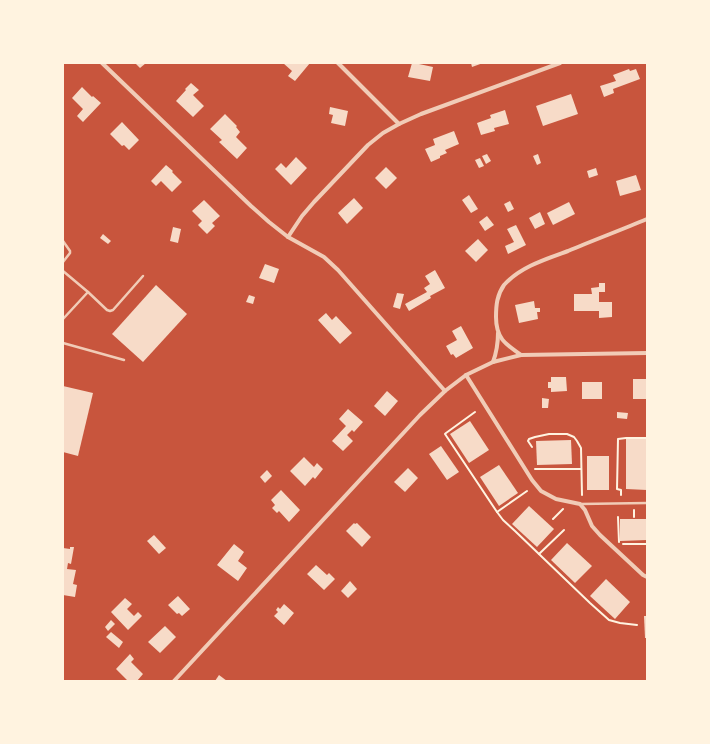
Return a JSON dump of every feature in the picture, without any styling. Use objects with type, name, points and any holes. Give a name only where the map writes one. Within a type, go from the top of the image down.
[{"type":"street","points":[[102,63],[269,222],[288,237],[324,258],[338,270],[445,390]]},
{"type":"street","points":[[338,63],[399,124]]},
{"type":"street","points":[[288,237],[302,216],[314,202],[368,145],[382,133],[421,114],[560,63]]},
{"type":"street","points":[[492,362],[498,346],[496,305],[498,296],[503,286],[517,274],[550,258],[647,219]]},
{"type":"street","points":[[498,331],[507,346],[521,355]]},
{"type":"street","points":[[174,681],[420,415],[445,390],[466,375],[492,362],[521,355],[647,353]]},
{"type":"street","points":[[466,375],[532,480],[542,491],[556,499],[580,504],[585,510],[592,526],[600,535],[647,577]]},
{"type":"lane","points":[[63,241],[70,251],[63,262]]},
{"type":"lane","points":[[63,271],[88,292],[106,310],[110,311],[113,310],[143,276]]},
{"type":"lane","points":[[63,319],[88,292]]},
{"type":"lane","points":[[63,343],[124,360]]},
{"type":"lane","points":[[580,504],[647,503]]},
{"type":"path","points":[[475,412],[445,434],[503,520],[609,620],[637,625]]},
{"type":"path","points":[[532,447],[528,442],[529,439],[535,437],[549,434],[567,434],[574,437],[581,448],[582,495]]},
{"type":"path","points":[[621,494],[621,490],[617,489],[618,439],[647,438]]},
{"type":"path","points":[[535,469],[582,469]]},
{"type":"path","points":[[498,512],[527,491]]},
{"type":"path","points":[[553,519],[563,509]]},
{"type":"path","points":[[634,510],[634,517]]},
{"type":"path","points":[[618,517],[619,544],[647,544]]},
{"type":"path","points":[[539,554],[564,530]]},
{"type":"building","points":[[135,63],[146,63],[140,68]]},
{"type":"building","points":[[283,63],[310,63],[295,81],[288,76],[292,71]]},
{"type":"building","points":[[412,63],[419,63],[433,67],[430,81],[408,77]]},
{"type":"building","points":[[471,63],[483,63],[472,67]]},
{"type":"building","points":[[629,69],[630,71],[636,69],[640,79],[613,89],[614,93],[604,97],[600,86],[616,81],[613,75]]},
{"type":"building","points":[[191,83],[199,90],[193,95],[204,106],[193,117],[176,101]]},
{"type":"building","points":[[82,87],[92,97],[93,96],[101,103],[83,122],[77,116],[83,109],[72,98]]},
{"type":"building","points":[[571,94],[578,114],[543,126],[536,106]]},
{"type":"building","points":[[330,107],[348,111],[345,126],[331,123],[333,115],[329,114]]},
{"type":"building","points":[[505,110],[509,124],[494,128],[495,131],[481,135],[477,123],[491,118],[490,115]]},
{"type":"building","points":[[225,114],[237,126],[236,127],[240,132],[236,137],[247,148],[237,159],[219,142],[222,140],[210,129]]},
{"type":"building","points":[[122,122],[139,140],[129,150],[124,145],[122,146],[110,134]]},
{"type":"building","points":[[454,131],[459,144],[445,150],[447,153],[431,162],[425,149],[435,145],[433,139]]},
{"type":"building","points":[[487,154],[491,161],[486,164],[482,156]]},
{"type":"building","points":[[538,154],[541,163],[537,165],[533,156]]},
{"type":"building","points":[[296,157],[307,168],[291,185],[275,169],[281,163],[286,168]]},
{"type":"building","points":[[480,158],[484,166],[479,168],[475,160]]},
{"type":"building","points":[[166,165],[182,182],[172,192],[161,181],[156,186],[151,181]]},
{"type":"building","points":[[386,167],[397,178],[386,189],[375,178]]},
{"type":"building","points":[[596,168],[598,175],[589,178],[587,171]]},
{"type":"building","points":[[636,175],[641,190],[620,196],[616,181]]},
{"type":"building","points":[[469,195],[478,209],[471,213],[462,200]]},
{"type":"building","points":[[354,198],[363,208],[347,224],[338,213]]},
{"type":"building","points":[[204,200],[220,216],[212,223],[215,226],[207,234],[198,225],[202,221],[192,211]]},
{"type":"building","points":[[510,201],[514,209],[508,212],[504,204]]},
{"type":"building","points":[[569,202],[575,214],[553,225],[547,213]]},
{"type":"building","points":[[540,212],[545,224],[535,229],[529,218]]},
{"type":"building","points":[[487,216],[494,225],[485,231],[479,222]]},
{"type":"building","points":[[516,225],[526,245],[508,254],[505,246],[514,242],[507,229]]},
{"type":"building","points":[[173,227],[181,229],[178,243],[170,241]]},
{"type":"building","points":[[103,234],[111,241],[108,244],[100,238]]},
{"type":"building","points":[[478,239],[488,250],[476,262],[465,251]]},
{"type":"building","points":[[265,264],[279,269],[274,283],[259,278]]},
{"type":"building","points":[[435,270],[445,288],[430,296],[431,298],[409,311],[405,304],[427,292],[424,288],[430,284],[425,276]]},
{"type":"building","points":[[599,283],[605,283],[605,292],[599,292],[599,302],[612,302],[612,317],[599,318],[599,311],[574,311],[574,294],[592,294],[591,288],[599,287]]},
{"type":"building","points":[[156,285],[187,314],[143,362],[112,334]]},
{"type":"building","points":[[397,293],[404,294],[400,309],[393,307]]},
{"type":"building","points":[[249,295],[255,297],[253,304],[246,302]]},
{"type":"building","points":[[534,301],[535,308],[540,308],[540,312],[537,312],[538,319],[519,323],[515,305]]},
{"type":"building","points":[[326,313],[332,320],[336,316],[352,333],[340,344],[318,320]]},
{"type":"building","points":[[461,326],[473,348],[456,358],[453,354],[451,355],[446,346],[457,340],[452,331]]},
{"type":"building","points":[[551,377],[566,377],[567,391],[551,392],[551,388],[548,388],[548,382],[551,382]]},
{"type":"building","points":[[633,379],[647,379],[646,399],[633,399]]},
{"type":"building","points":[[582,382],[602,382],[602,399],[582,399]]},
{"type":"building","points":[[63,386],[93,393],[78,456],[63,452]]},
{"type":"building","points":[[387,391],[398,401],[385,416],[374,406]]},
{"type":"building","points":[[542,398],[549,399],[548,408],[542,408]]},
{"type":"building","points":[[348,409],[363,422],[354,432],[352,430],[347,435],[353,441],[343,451],[332,441],[346,426],[339,419]]},
{"type":"building","points":[[617,412],[628,413],[627,419],[617,418]]},
{"type":"building","points":[[470,421],[489,450],[469,463],[450,434]]},
{"type":"building","points":[[626,439],[647,439],[647,490],[626,489]]},
{"type":"building","points":[[571,440],[572,464],[537,465],[536,441]]},
{"type":"building","points":[[441,446],[459,472],[447,480],[429,454]]},
{"type":"building","points":[[587,456],[609,456],[609,490],[587,490]]},
{"type":"building","points":[[304,457],[314,467],[317,463],[323,469],[315,479],[313,477],[305,486],[290,471]]},
{"type":"building","points":[[499,465],[518,493],[499,506],[480,477]]},
{"type":"building","points":[[408,468],[418,478],[405,492],[394,482]]},
{"type":"building","points":[[267,470],[272,476],[265,483],[260,477]]},
{"type":"building","points":[[281,490],[300,510],[289,522],[279,511],[277,513],[272,508],[275,505],[271,500]]},
{"type":"building","points":[[529,506],[554,529],[537,547],[512,524]]},
{"type":"building","points":[[620,519],[647,519],[647,540],[620,541]]},
{"type":"building","points":[[354,523],[357,523],[371,537],[362,547],[346,531]]},
{"type":"building","points":[[154,535],[166,548],[159,554],[147,541]]},
{"type":"building","points":[[567,543],[592,566],[575,583],[551,560]]},
{"type":"building","points":[[234,544],[244,552],[238,561],[247,568],[238,581],[217,565]]},
{"type":"building","points":[[70,547],[74,547],[71,564],[68,563],[67,569],[76,570],[73,584],[77,585],[75,597],[63,595],[63,548],[70,549]]},
{"type":"building","points":[[316,565],[327,575],[329,573],[335,579],[324,590],[307,574]]},
{"type":"building","points":[[606,579],[630,602],[615,619],[590,596]]},
{"type":"building","points":[[350,581],[357,589],[348,598],[341,591]]},
{"type":"building","points":[[178,596],[190,609],[182,616],[179,613],[177,614],[168,605]]},
{"type":"building","points":[[125,598],[132,604],[127,609],[134,616],[138,612],[142,616],[128,630],[111,612]]},
{"type":"building","points":[[284,604],[294,613],[284,625],[274,616],[278,612],[276,610],[278,607],[280,609]]},
{"type":"building","points":[[644,616],[647,616],[647,638],[645,638]]},
{"type":"building","points":[[111,620],[115,624],[108,631],[105,627]]},
{"type":"building","points":[[165,626],[176,637],[160,653],[148,642]]},
{"type":"building","points":[[111,632],[123,642],[119,648],[106,637]]},
{"type":"building","points":[[130,654],[134,659],[131,662],[143,674],[137,681],[128,681],[116,669]]},
{"type":"building","points":[[219,675],[227,681],[215,681]]}]
